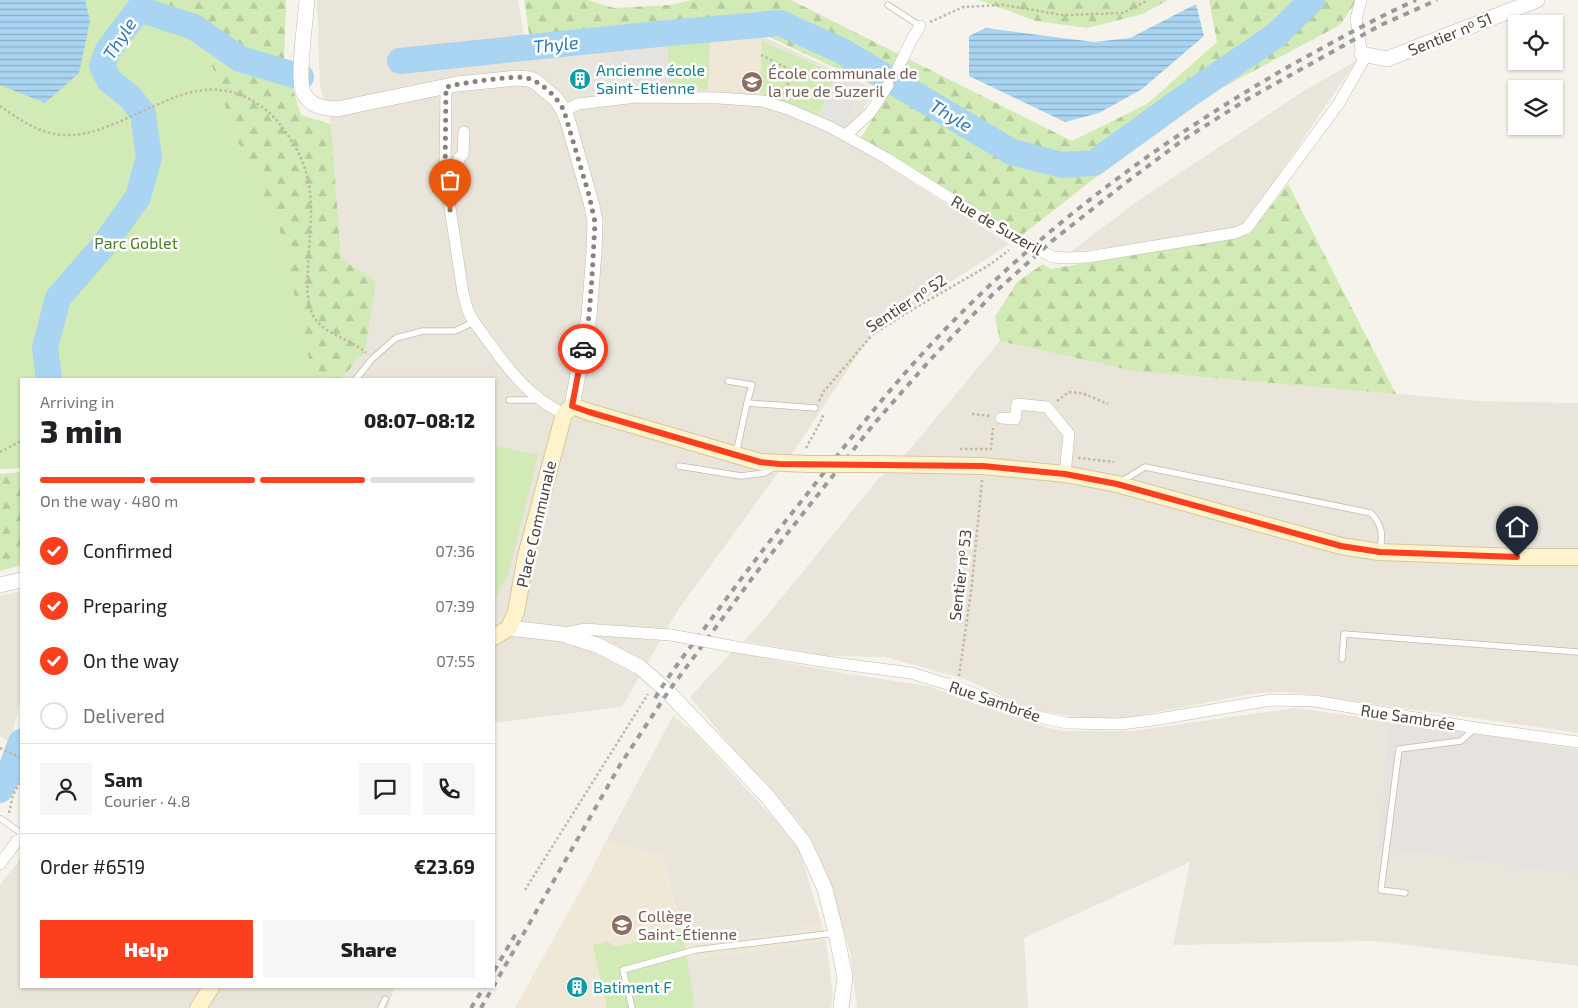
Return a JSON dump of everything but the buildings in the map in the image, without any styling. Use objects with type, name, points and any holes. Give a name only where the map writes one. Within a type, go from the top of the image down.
[{"type":"main road","points":[[568,410],[589,412],[760,462],[779,464],[803,460],[877,464],[983,466],[1065,474],[1117,484],[1341,546],[1380,552],[1507,557],[1578,557]]},
{"type":"main road","name":"Place Communale","points":[[509,628],[516,612],[526,556],[568,410]]},
{"type":"main road","points":[[495,636],[509,628]]},
{"type":"main road","points":[[198,1008],[211,988]]},
{"type":"street","points":[[307,0],[301,73],[302,92],[315,106],[337,109],[457,84],[529,78],[556,99],[564,111],[592,206],[595,228],[589,316],[568,410],[539,400],[532,394],[518,380],[474,322],[468,311],[463,293],[449,204],[445,161],[448,97],[446,87]]},
{"type":"street","name":"Rue de Suzeril","points":[[564,111],[578,104],[636,97],[718,98],[763,101],[788,108],[846,135],[1019,240],[1053,257],[1088,257],[1235,233],[1247,228],[1339,103],[1363,62],[1356,19],[1361,0]]},
{"type":"street","name":"Sentier nᵒ 51","points":[[1362,54],[1388,59],[1537,0]]},
{"type":"street","points":[[898,68],[920,26]]},
{"type":"street","points":[[846,135],[870,113],[888,85]]},
{"type":"street","points":[[449,204],[456,181],[459,158],[463,154],[464,132]]},
{"type":"street","points":[[998,417],[1015,419],[1017,404],[1047,407],[1069,434],[1065,474]]},
{"type":"street","points":[[0,585],[20,580]]},
{"type":"street","points":[[509,628],[562,634],[597,645],[640,668],[656,681],[767,796],[804,843],[825,889],[844,977],[841,1008]]},
{"type":"street","name":"Rue Sambrée","points":[[562,634],[584,629],[671,634],[827,662],[911,673],[957,687],[1029,715],[1067,723],[1128,723],[1271,700],[1314,702],[1578,742]]},
{"type":"street","points":[[0,864],[20,840]]},
{"type":"lane","points":[[888,5],[920,26]]},
{"type":"lane","points":[[888,85],[898,68]]},
{"type":"lane","points":[[357,378],[372,359],[396,338],[423,331],[455,331],[474,322]]},
{"type":"lane","points":[[728,381],[752,385],[736,456]]},
{"type":"lane","points":[[509,400],[539,400]]},
{"type":"lane","points":[[747,403],[815,408]]},
{"type":"lane","points":[[679,466],[741,476],[765,473],[779,464]]},
{"type":"lane","points":[[1117,484],[1145,467],[1371,513],[1378,521],[1383,534],[1380,552]]},
{"type":"lane","points":[[1342,659],[1344,634],[1578,652]]},
{"type":"lane","points":[[1405,893],[1382,890],[1399,749],[1461,740],[1476,728]]},
{"type":"lane","points":[[1,819],[20,832]]},
{"type":"lane","points":[[632,1008],[623,970],[695,950],[836,933]]},
{"type":"lane","points":[[381,1008],[385,999]]},
{"type":"path","points":[[920,26],[963,7],[1004,5],[1062,15],[1123,13],[1148,0]]},
{"type":"path","points":[[761,55],[803,76]]},
{"type":"path","points":[[783,94],[794,72]]},
{"type":"path","points":[[0,106],[24,123],[47,132],[64,135],[98,131],[193,91],[226,90],[255,102],[281,125],[296,147],[306,168],[311,189],[307,280],[311,311],[324,328],[359,346],[372,359]]},
{"type":"path","name":"Sentier nᵒ 52","points":[[815,408],[824,391],[873,334],[910,310],[991,264],[1019,240]]},
{"type":"path","points":[[1048,409],[1069,392],[1082,393],[1108,404]]},
{"type":"path","points":[[803,460],[823,417],[815,408]]},
{"type":"path","points":[[953,449],[991,449],[998,417],[972,414]]},
{"type":"path","points":[[0,452],[20,442]]},
{"type":"path","points":[[1067,456],[1114,462]]},
{"type":"path","name":"Sentier nᵒ 53","points":[[957,687],[972,584],[983,466]]},
{"type":"path","points":[[525,890],[656,681]]},
{"type":"path","points":[[0,753],[1,749],[20,758]]},
{"type":"path","points":[[7,823],[13,795],[20,782]]},
{"type":"shaded area","points":[[317,0],[518,0],[528,59],[696,35],[766,38],[875,89],[846,140],[1009,244],[872,333],[792,454],[678,610],[622,707],[495,723],[495,378],[342,378],[365,351],[341,260],[331,124],[320,85]]},
{"type":"shaded area","name":"École communale de la rue de Suzeril","points":[[710,39],[762,41],[836,74],[762,95],[760,93],[684,89],[671,92],[667,44]]},
{"type":"shaded area","points":[[667,44],[671,92],[634,91],[633,77],[614,79],[611,52]]},
{"type":"shaded area","points":[[1356,61],[1244,226],[1151,242],[1070,252],[1139,200],[1302,92]]},
{"type":"shaded area","points":[[838,75],[862,86],[843,130],[819,119]]},
{"type":"shaded area","points":[[1000,341],[1134,371],[1480,401],[1578,403],[1578,733],[1289,692],[1257,693],[1126,718],[1085,718],[1032,710],[965,679],[886,657],[827,656],[744,641],[765,618],[879,478],[911,448]]},
{"type":"shaded area","points":[[20,591],[20,703],[10,742],[0,736],[0,596]]},
{"type":"shaded area","points":[[732,652],[842,673],[928,686],[1049,728],[1065,731],[1132,731],[1295,708],[1389,721],[1377,848],[1578,875],[1578,966],[1375,941],[1173,945],[1190,862],[1024,938],[1028,1008],[857,1008],[850,952],[832,891],[801,825],[751,770],[690,697]]},
{"type":"shaded area","points":[[673,716],[694,732],[785,831],[799,850],[822,924],[803,926],[803,930],[699,943],[680,923],[663,856],[606,841]]},
{"type":"shaded area","points":[[1389,721],[1578,749],[1578,875],[1377,848]]},
{"type":"shaded area","name":"Collège Saint-Étienne","points":[[606,841],[663,856],[680,923],[699,943],[803,930],[803,926],[822,924],[826,941],[686,960],[695,1008],[515,1008]]},
{"type":"shaded area","points":[[20,859],[20,988],[394,988],[388,1008],[0,1008],[0,885]]},
{"type":"shaded area","points":[[826,941],[833,995],[831,1008],[695,1008],[686,960]]},
{"type":"green space","name":"Parc Goblet","points":[[0,0],[156,0],[210,60],[234,134],[279,228],[311,368],[325,378],[20,378],[20,468],[0,469]]},
{"type":"green space","points":[[156,0],[286,0],[284,61],[301,115],[331,124],[341,259],[376,281],[365,351],[342,378],[324,378],[311,369],[279,228],[234,134],[210,60]]},
{"type":"green space","points":[[524,0],[588,0],[614,8],[670,5],[692,0],[791,0],[1072,141],[1147,104],[1217,42],[1209,0],[1357,0],[1340,25],[1216,91],[1091,181],[1022,235],[977,211],[861,138],[888,93],[765,35],[694,32],[532,54]]},
{"type":"green space","points":[[979,0],[1168,0],[1143,14],[1087,28],[1036,21]]},
{"type":"green space","points":[[710,39],[708,90],[684,89],[671,92],[667,44]]},
{"type":"green space","points":[[762,41],[836,74],[817,118],[760,93]]},
{"type":"green space","points":[[1288,184],[1396,394],[1134,371],[1000,341],[995,317],[1017,282],[1043,264],[1051,269],[1250,234]]},
{"type":"green space","points":[[495,445],[538,455],[507,578],[495,598]]},
{"type":"green space","points":[[20,472],[20,565],[0,571],[0,474]]},
{"type":"green space","points":[[682,931],[695,1008],[607,1008],[593,945],[607,941],[615,947]]},
{"type":"water","points":[[0,0],[85,0],[90,21],[79,73],[45,103],[0,85]]},
{"type":"water","points":[[1196,4],[1204,36],[1142,89],[1099,113],[1065,122],[969,76],[969,36],[986,28],[1094,42],[1130,38]]},
{"type":"waterway","points":[[139,0],[139,9]]},
{"type":"waterway","name":"Thyle","points":[[400,61],[780,23],[842,51],[1012,152],[1062,165],[1094,163],[1181,100],[1275,36],[1312,0]]},
{"type":"waterway","name":"Thyle","points":[[49,378],[45,348],[58,298],[104,245],[138,197],[149,157],[143,114],[131,98],[109,80],[102,66],[108,50],[139,9],[194,27],[240,59],[301,77]]},
{"type":"waterway","name":"Thyle","points":[[0,790],[10,772],[20,745]]},
{"type":"railway","points":[[655,698],[677,665],[760,554],[874,410],[923,353],[964,310],[1007,270],[1097,194],[1145,158],[1194,125],[1295,63],[1370,22],[1416,0]]},
{"type":"railway","points":[[495,984],[620,765],[668,692],[756,573],[873,425],[930,360],[992,295],[1052,241],[1183,140],[1246,100],[1348,43],[1381,25],[1437,0]]},
{"type":"railway","points":[[495,969],[518,930]]},
{"type":"railway","points":[[471,1008],[484,988]]},
{"type":"railway","points":[[481,1008],[492,988]]},
{"type":"way so far","points":[[450,210],[445,175],[448,97],[446,87],[457,84],[517,78],[529,78],[536,82],[556,99],[564,111],[594,216],[595,240],[589,316],[583,349]]},
{"type":"place","name":"Ancienne école Saint-Etienne","points":[[580,79]]},
{"type":"place","name":"École communale de la rue de Suzeril","points":[[752,82]]},
{"type":"place","name":"Collège Saint-Étienne","points":[[622,925]]},
{"type":"place","name":"Batiment F","points":[[577,987]]},
{"type":"route","points":[[583,349],[572,406],[760,462],[779,464],[983,466],[1065,474],[1117,484],[1341,546],[1380,552],[1517,557]]}]
